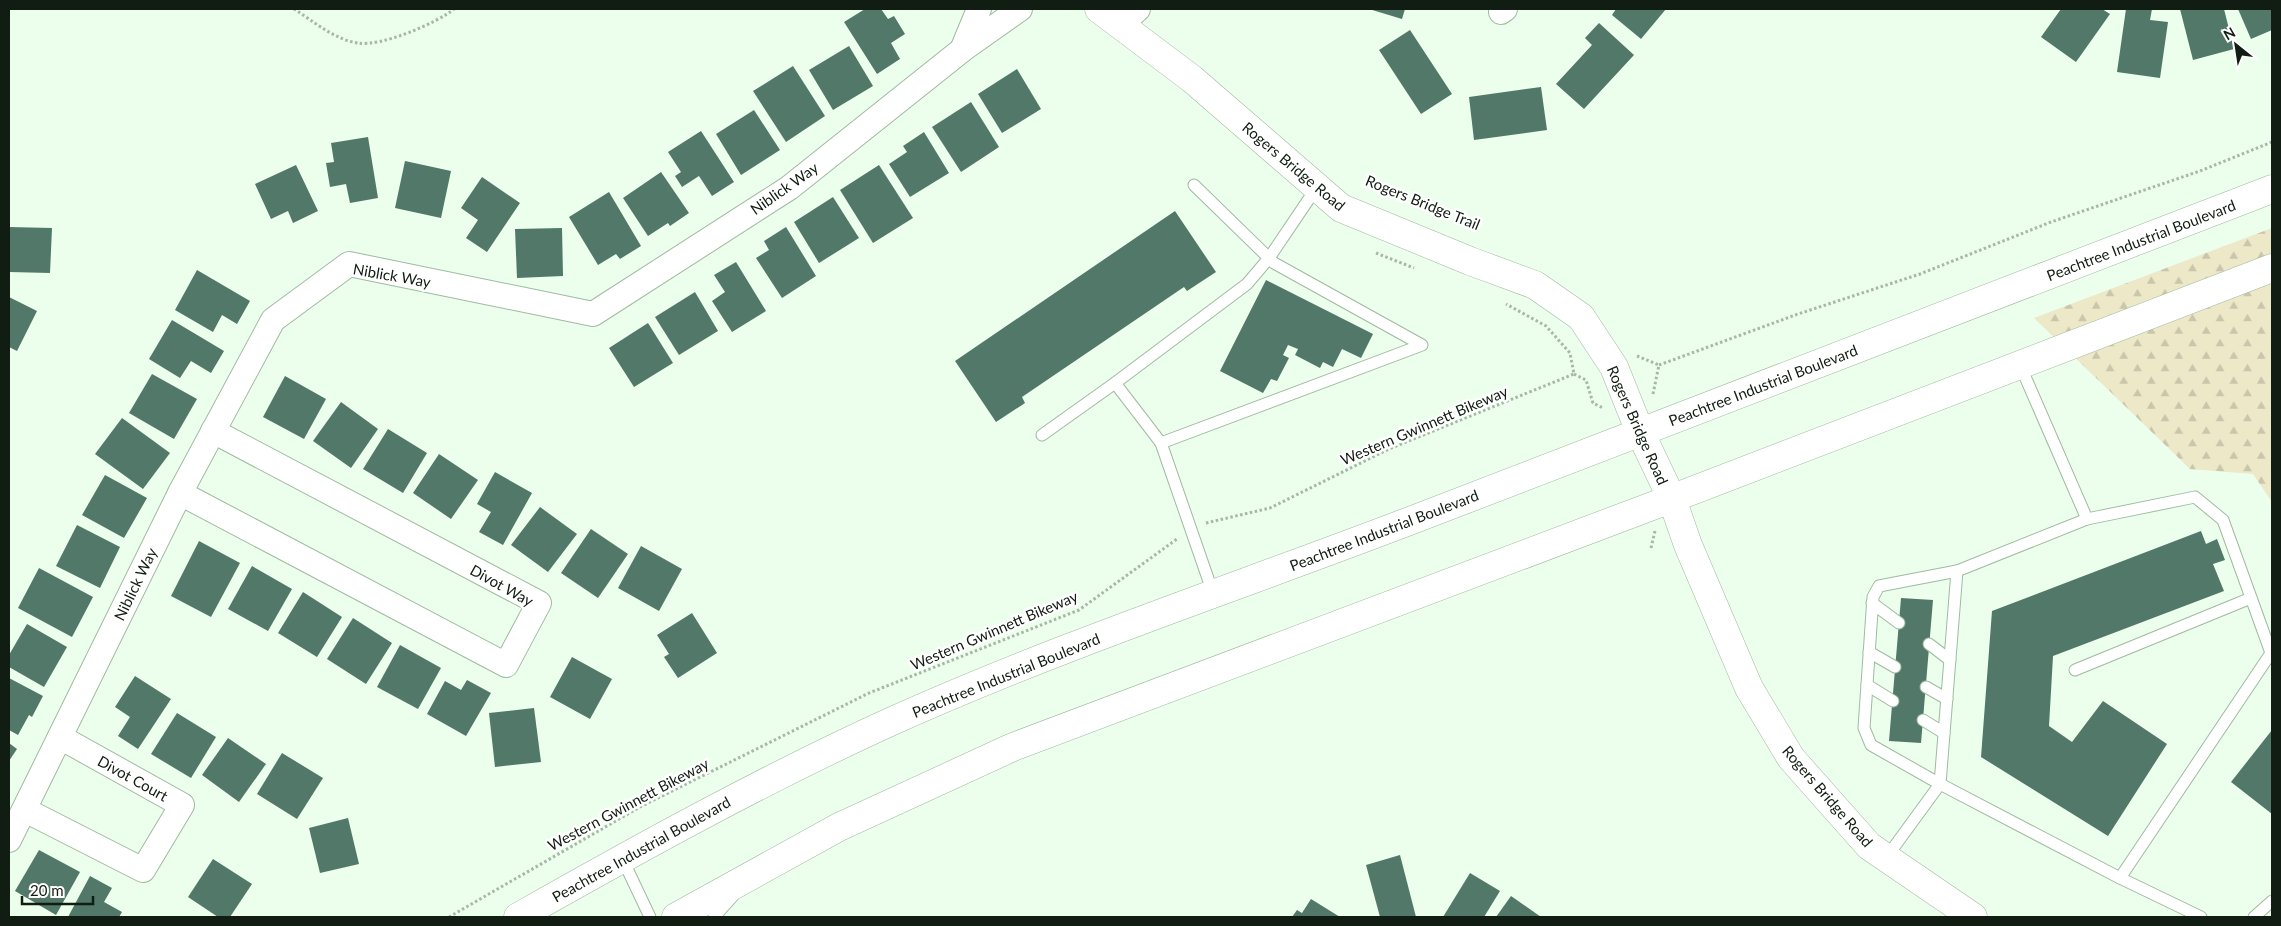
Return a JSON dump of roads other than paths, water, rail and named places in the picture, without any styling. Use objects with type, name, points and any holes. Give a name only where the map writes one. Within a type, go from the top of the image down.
[{"type":"main road","name":"Rogers Bridge Road","points":[[1119,14],[1192,80],[1341,208],[1470,262],[1534,285],[1581,317],[1614,367],[1640,432],[1672,499],[1692,553],[1749,688],[1791,758],[1869,846],[1973,917]]},
{"type":"main road","name":"Peachtree Industrial Boulevard","points":[[518,917],[622,858],[778,776],[959,692],[1213,593],[1403,524],[2272,189]]},
{"type":"main road","points":[[676,917],[839,827],[1013,747],[1672,499],[2272,268]]},
{"type":"street","name":"Niblick Way","points":[[962,50],[980,9]]},
{"type":"street","name":"Niblick Way","points":[[9,840],[180,493],[274,320],[349,264],[593,314],[788,188],[962,50],[1020,9]]},
{"type":"street","name":"Divot Way","points":[[180,493],[506,665],[539,603],[213,431]]},
{"type":"street","name":"Divot Court","points":[[25,810],[142,870],[182,805],[60,737]]},
{"type":"lane","points":[[1161,443],[1422,345],[1274,263],[1194,185]]},
{"type":"lane","points":[[1042,434],[1115,383],[1247,284],[1269,258],[1317,187]]},
{"type":"lane","points":[[2020,365],[2087,519]]},
{"type":"lane","points":[[1115,383],[1161,443],[1213,593]]},
{"type":"lane","points":[[2120,878],[2271,653],[2224,520],[2195,498],[2087,519],[1957,571],[1880,586],[1873,597],[1872,603],[1864,728],[1871,745],[1940,784],[2120,878],[2201,917]]},
{"type":"lane","points":[[1886,858],[1940,784],[1957,571]]},
{"type":"lane","points":[[2075,670],[2252,598]]},
{"type":"lane","points":[[1872,603],[1899,623]]},
{"type":"lane","points":[[1929,644],[1950,660]]},
{"type":"lane","points":[[1869,652],[1895,667]]},
{"type":"lane","points":[[1867,685],[1893,701]]},
{"type":"lane","points":[[1926,687],[1947,699]]},
{"type":"lane","points":[[1923,720],[1944,733]]},
{"type":"lane","points":[[622,858],[650,917]]},
{"type":"lane","points":[[714,917],[734,894],[769,866]]},
{"type":"lane","points":[[2254,917],[2272,901]]}]
